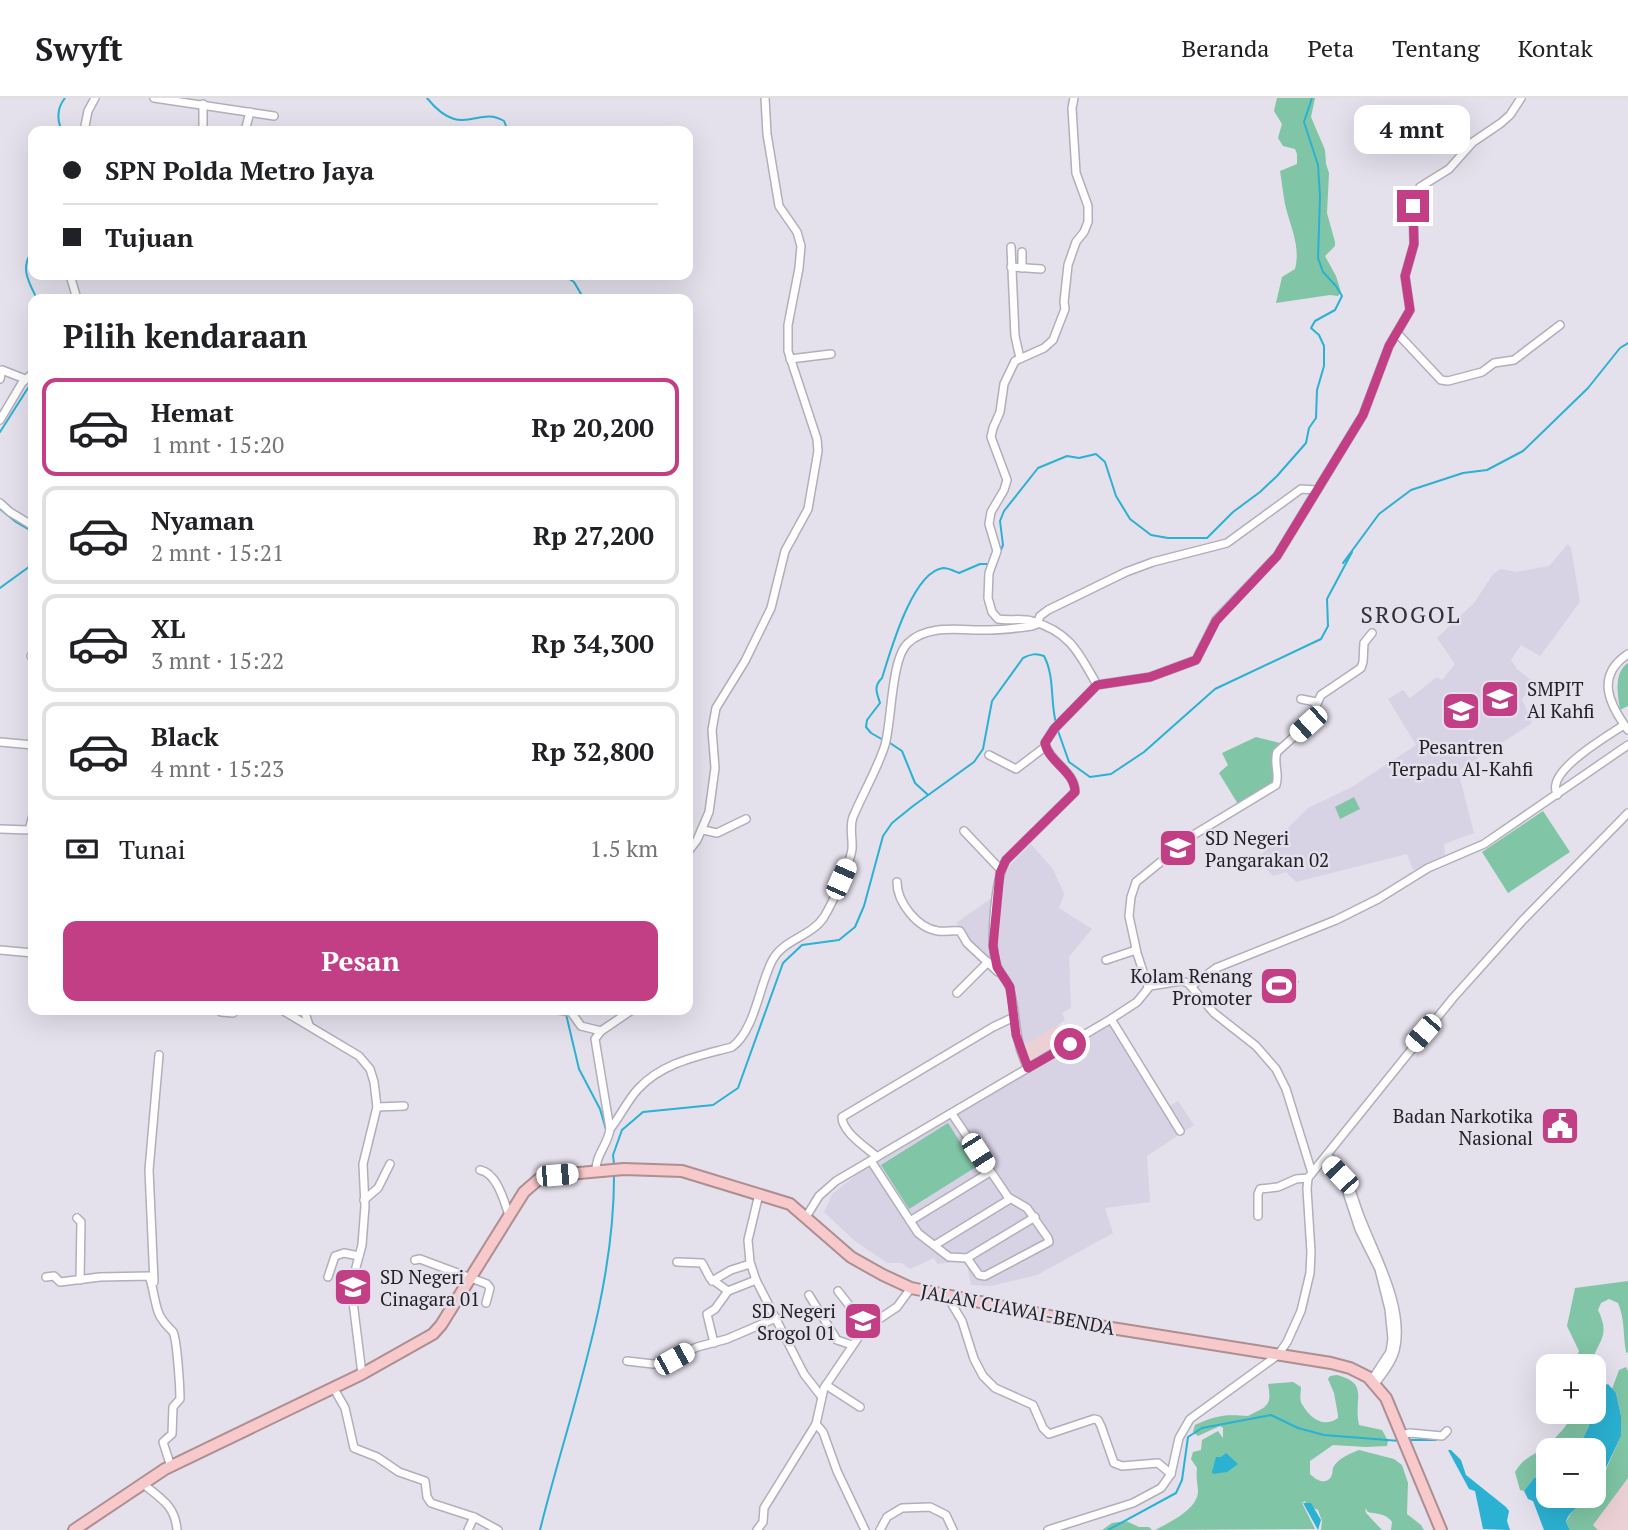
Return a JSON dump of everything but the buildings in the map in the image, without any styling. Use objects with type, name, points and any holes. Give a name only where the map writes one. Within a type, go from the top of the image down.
[{"type":"highway","name":"JALAN CIAWAI-BENDA","points":[[77,1529],[142,1483],[171,1467],[362,1374],[433,1334],[524,1192],[539,1180],[557,1175],[624,1169],[682,1171],[790,1204],[851,1256],[911,1288],[1099,1326],[1342,1366],[1357,1371],[1373,1382]]},
{"type":"highway","points":[[1373,1382],[1386,1398],[1441,1530]]},
{"type":"street","points":[[85,126],[88,111],[95,98]]},
{"type":"street","points":[[154,98],[274,116]]},
{"type":"street","points":[[693,845],[703,830],[709,812],[715,768],[712,730],[716,708],[746,662],[774,598],[785,551],[805,517],[810,501],[818,444],[790,359],[787,340],[801,246],[797,232],[779,206],[766,134],[765,98]]},
{"type":"street","points":[[1074,98],[1072,108],[1076,173],[1088,205],[1088,222],[1076,242],[1068,265],[1065,309],[1053,340],[1044,348],[1020,358],[1012,365],[1006,378],[999,417],[992,430],[992,441],[1007,480],[989,520],[997,551],[989,573],[988,598],[992,612],[998,619],[1032,621],[1050,628],[1070,641],[1097,685]]},
{"type":"street","points":[[989,755],[1016,769],[1045,747],[1046,739],[1054,729],[1097,685],[1150,677],[1198,658],[1213,624],[1273,561],[1361,419],[1389,346],[1410,310],[1405,276],[1414,244],[1413,206],[1419,189],[1451,166],[1473,142],[1510,115],[1521,98]]},
{"type":"street","points":[[203,104],[204,126]]},
{"type":"street","points":[[246,126],[250,112]]},
{"type":"street","points":[[1011,247],[1015,336],[1020,358]]},
{"type":"street","points":[[1021,252],[1022,268]]},
{"type":"street","points":[[1011,267],[1041,269]]},
{"type":"street","points":[[1397,333],[1441,380],[1448,381],[1482,372],[1498,361],[1514,359],[1560,325]]},
{"type":"street","points":[[790,359],[831,354]]},
{"type":"street","points":[[0,379],[2,370],[25,379]]},
{"type":"street","points":[[0,420],[28,377]]},
{"type":"street","points":[[1037,624],[1040,616],[1048,610],[1126,572],[1153,562],[1227,543],[1301,489],[1316,490]]},
{"type":"street","points":[[0,503],[28,523]]},
{"type":"street","points":[[598,1171],[597,1159],[610,1129],[637,1090],[656,1073],[675,1064],[738,1043],[755,1008],[771,961],[782,947],[818,925],[823,918],[849,860],[852,820],[874,776],[884,746],[894,695],[895,666],[905,645],[926,632],[937,630],[990,630],[1037,624]]},
{"type":"street","points":[[1148,987],[1129,916],[1136,882],[1195,834],[1276,785],[1276,755],[1308,724],[1321,695],[1361,668],[1364,643],[1372,634]]},
{"type":"street","points":[[1557,795],[1555,785],[1563,771],[1577,758],[1626,728],[1612,707],[1608,686],[1612,667],[1628,654]]},
{"type":"street","points":[[1301,699],[1317,702]]},
{"type":"street","points":[[0,742],[28,745]]},
{"type":"street","points":[[1193,985],[1216,968],[1325,925],[1373,902],[1428,868],[1484,844],[1628,745]]},
{"type":"street","points":[[1028,1068],[1018,1043],[1010,987],[995,959],[993,934],[1001,870],[1006,860],[1075,792],[1072,779],[1045,747]]},
{"type":"street","points":[[1258,1216],[1260,1189],[1283,1186],[1310,1175],[1453,998],[1523,920],[1628,813]]},
{"type":"street","points":[[703,830],[717,833],[746,819]]},
{"type":"street","points":[[0,829],[28,830]]},
{"type":"street","points":[[964,831],[1001,870]]},
{"type":"street","points":[[897,882],[901,899],[909,913],[939,932],[960,931],[967,943],[1002,975]]},
{"type":"street","points":[[0,950],[28,953]]},
{"type":"street","points":[[1106,960],[1136,950]]},
{"type":"street","points":[[957,993],[988,962]]},
{"type":"street","points":[[806,1217],[829,1186],[1111,1019],[1137,1002],[1148,987],[1181,981],[1193,985],[1214,1013],[1256,1046],[1276,1069],[1286,1089],[1310,1175],[1310,1273],[1301,1311],[1291,1335],[1278,1355],[1190,1419],[1179,1438],[1171,1474],[1161,1488],[1143,1499],[1048,1530]]},
{"type":"street","points":[[291,1015],[364,1060],[374,1082],[377,1107],[363,1164],[364,1200],[359,1255],[352,1278],[351,1294],[362,1374]]},
{"type":"street","points":[[306,1015],[309,1025]]},
{"type":"street","points":[[570,1015],[579,1025],[601,1031]]},
{"type":"street","points":[[610,1129],[595,1045],[597,1034],[625,1015]]},
{"type":"street","points":[[1014,1017],[842,1116],[842,1122],[874,1159],[921,1237],[949,1257],[967,1258],[1035,1217]]},
{"type":"street","points":[[1111,1019],[1180,1131]]},
{"type":"street","points":[[159,1055],[149,1170],[154,1290],[158,1312],[173,1333],[179,1363],[180,1399],[173,1407],[172,1434],[163,1442],[171,1467]]},
{"type":"street","points":[[377,1107],[404,1106]]},
{"type":"street","points":[[952,1114],[1010,1199],[1020,1203],[1035,1217],[1049,1242],[985,1276],[979,1275],[967,1258]]},
{"type":"street","points":[[1325,1157],[1343,1180],[1379,1269],[1389,1309],[1390,1352],[1373,1382]]},
{"type":"street","points":[[364,1200],[373,1195],[390,1164]]},
{"type":"street","points":[[480,1170],[487,1171],[491,1177],[509,1215]]},
{"type":"street","points":[[910,1221],[990,1172]]},
{"type":"street","points":[[759,1194],[748,1240],[750,1264],[809,1382],[821,1396]]},
{"type":"street","points":[[935,1245],[1010,1199]]},
{"type":"street","points":[[78,1218],[81,1223],[80,1279]]},
{"type":"street","points":[[328,1277],[335,1256],[344,1253],[359,1255]]},
{"type":"street","points":[[415,1260],[420,1259],[489,1287],[486,1303]]},
{"type":"street","points":[[677,1262],[702,1263],[712,1281],[728,1291]]},
{"type":"street","points":[[712,1281],[731,1270],[750,1264]]},
{"type":"street","points":[[46,1277],[54,1276],[60,1282],[149,1276],[154,1290]]},
{"type":"street","points":[[714,1343],[706,1315],[718,1306],[728,1291],[756,1280]]},
{"type":"street","points":[[757,1530],[763,1522],[764,1508],[816,1424],[821,1396],[826,1385],[866,1327],[897,1307],[911,1288]]},
{"type":"street","points":[[838,1291],[866,1327]]},
{"type":"street","points":[[809,1295],[837,1340],[852,1345]]},
{"type":"street","points":[[947,1296],[962,1321],[974,1359],[983,1376],[995,1388],[1033,1405],[1043,1428],[1049,1434],[1098,1420],[1114,1463],[1122,1466],[1158,1463],[1171,1474]]},
{"type":"street","points":[[627,1361],[664,1363],[697,1347],[714,1343],[776,1318]]},
{"type":"street","points":[[826,1385],[860,1407]]},
{"type":"street","points":[[333,1387],[345,1408],[354,1448],[377,1457],[399,1472],[422,1479],[427,1483],[427,1497],[431,1503],[474,1517],[498,1530]]},
{"type":"street","points":[[816,1424],[826,1440],[837,1471],[865,1530]]},
{"type":"street","points":[[1405,1440],[1410,1433],[1442,1436],[1447,1431]]},
{"type":"street","points":[[142,1483],[171,1508],[176,1517],[177,1530]]},
{"type":"street","points":[[880,1530],[887,1517],[902,1508],[930,1507],[946,1515],[953,1530]]},
{"type":"street","points":[[468,1530],[474,1517]]},
{"type":"shaded area","name":"Pesantren Terpadu Al-Kahfi","points":[[1568,544],[1571,548],[1580,602],[1540,656],[1521,645],[1511,660],[1517,669],[1535,683],[1522,699],[1532,723],[1458,771],[1474,833],[1444,844],[1445,855],[1413,870],[1407,854],[1296,882],[1286,872],[1273,876],[1257,859],[1308,808],[1352,787],[1416,745],[1388,699],[1403,690],[1410,698],[1437,677],[1442,680],[1455,664],[1437,638],[1474,603],[1493,574],[1501,569],[1516,572],[1549,566]]},
{"type":"shaded area","points":[[1031,844],[1053,869],[1064,894],[1059,908],[1092,929],[1069,957],[1071,1008],[1062,1013],[1065,1020],[1058,1025],[1069,1048],[1114,1022],[1166,1108],[1178,1101],[1194,1125],[1147,1156],[1150,1202],[1105,1208],[1113,1233],[1037,1275],[991,1286],[971,1285],[967,1265],[962,1261],[937,1264],[934,1258],[910,1269],[902,1263],[887,1263],[855,1241],[824,1212],[833,1193],[864,1169],[1033,1070],[1022,1046],[1017,993],[1012,981],[1001,968],[983,958],[956,923],[1002,891],[1005,870]]},
{"type":"shaded area","points":[[1058,1025],[1066,1041],[1030,1063],[1022,1046]]},
{"type":"shaded area","points":[[1628,1478],[1628,1530],[1598,1530],[1592,1525]]},
{"type":"green space","points":[[1277,98],[1315,98],[1311,117],[1325,150],[1329,173],[1327,213],[1335,242],[1335,246],[1325,256],[1336,276],[1341,292],[1338,296],[1276,303],[1282,277],[1295,269],[1297,252],[1280,171],[1297,164],[1297,154],[1295,149],[1283,146],[1278,138],[1282,124],[1274,111]]},
{"type":"green space","points":[[1628,663],[1628,706],[1620,710],[1618,678]]},
{"type":"green space","points":[[1256,737],[1280,743],[1274,757],[1278,774],[1270,786],[1238,804],[1219,773],[1228,765],[1222,753]]},
{"type":"green space","points":[[1354,797],[1360,809],[1340,819],[1335,807]]},
{"type":"green space","points":[[1543,811],[1570,852],[1508,893],[1482,852]]},
{"type":"green space","points":[[948,1123],[976,1167],[909,1209],[881,1165]]},
{"type":"green space","points":[[1628,1281],[1628,1353],[1618,1303],[1609,1299],[1601,1303],[1598,1310],[1604,1327],[1595,1354],[1578,1354],[1579,1351],[1567,1326],[1575,1288]]},
{"type":"green space","points":[[1626,1367],[1628,1371],[1628,1478],[1606,1508],[1606,1469],[1621,1436],[1621,1416],[1616,1393],[1612,1389],[1619,1370]]},
{"type":"green space","points":[[1337,1375],[1354,1383],[1357,1388],[1359,1425],[1382,1430],[1388,1441],[1387,1446],[1333,1445],[1310,1461],[1310,1474],[1317,1480],[1329,1480],[1333,1467],[1339,1461],[1359,1450],[1394,1459],[1402,1465],[1408,1483],[1407,1514],[1424,1530],[1391,1530],[1390,1519],[1368,1512],[1365,1508],[1366,1513],[1382,1530],[1321,1530],[1322,1521],[1318,1510],[1306,1505],[1305,1501],[1302,1503],[1315,1529],[1155,1530],[1182,1514],[1197,1497],[1197,1468],[1191,1459],[1193,1452],[1201,1450],[1202,1440],[1218,1431],[1223,1438],[1223,1428],[1220,1426],[1198,1436],[1193,1432],[1195,1425],[1221,1416],[1248,1416],[1267,1405],[1268,1384],[1293,1382],[1301,1387],[1301,1402],[1308,1413],[1322,1422],[1332,1421],[1338,1418],[1338,1415],[1328,1379]]},
{"type":"green space","points":[[1567,1424],[1589,1424],[1583,1438],[1555,1438]]},
{"type":"green space","points":[[1536,1453],[1536,1477],[1524,1491],[1520,1490],[1515,1472],[1523,1462]]},
{"type":"green space","points":[[1606,1508],[1593,1525],[1598,1530],[1570,1530],[1566,1522],[1573,1510]]},
{"type":"green space","points":[[1126,1521],[1152,1530],[1102,1530],[1112,1523]]},
{"type":"water","name":"Kolam Renang Promoter","points":[[1291,970],[1299,982],[1267,1002],[1260,990]]},
{"type":"water","points":[[1606,1385],[1616,1393],[1621,1416],[1621,1436],[1606,1468],[1606,1438],[1583,1438],[1589,1424],[1606,1424]]},
{"type":"water","points":[[1448,1450],[1461,1460],[1466,1475],[1506,1507],[1509,1511],[1507,1521],[1510,1530],[1483,1529],[1475,1491],[1469,1489]]},
{"type":"water","points":[[1226,1453],[1238,1464],[1227,1472],[1213,1474],[1216,1457]]},
{"type":"water","points":[[1536,1477],[1536,1508],[1577,1508],[1566,1522],[1570,1530],[1544,1530],[1533,1501],[1528,1499],[1524,1491]]},
{"type":"water","points":[[1303,1503],[1311,1503],[1321,1520],[1318,1530]]},
{"type":"waterway","points":[[60,126],[60,106],[65,98]]},
{"type":"waterway","points":[[427,98],[439,111],[450,117],[460,120],[494,117],[504,121],[506,126]]},
{"type":"waterway","points":[[995,564],[1003,545],[1000,521],[1004,511],[1038,468],[1067,456],[1079,458],[1096,454],[1105,462],[1116,496],[1130,519],[1151,535],[1207,538],[1233,512],[1277,476],[1306,443],[1309,428],[1316,418],[1317,390],[1324,366],[1324,346],[1319,335],[1311,328],[1315,321],[1335,310],[1342,296],[1323,272],[1318,258],[1318,165],[1304,122],[1312,98]]},
{"type":"waterway","points":[[28,260],[28,277]]},
{"type":"waterway","points":[[29,280],[35,294]]},
{"type":"waterway","points":[[571,280],[581,294]]},
{"type":"waterway","points":[[1057,728],[1069,762],[1090,777],[1111,774],[1144,752],[1215,689],[1321,639],[1328,626],[1327,599],[1352,552],[1343,563],[1379,514],[1411,490],[1463,473],[1487,470],[1523,451],[1588,388],[1620,348],[1628,343]]},
{"type":"waterway","points":[[0,432],[28,388]]},
{"type":"waterway","points":[[0,509],[28,529]]},
{"type":"waterway","points":[[885,741],[871,733],[866,727],[867,720],[880,703],[877,684],[882,678],[912,598],[932,573],[943,568],[959,573],[980,564],[990,564]]},
{"type":"waterway","points":[[0,588],[28,568]]},
{"type":"waterway","points":[[614,1164],[613,1155],[622,1130],[643,1112],[713,1105],[738,1088],[783,963],[802,945],[839,940],[855,927],[864,906],[883,836],[892,823],[974,762],[983,749],[992,701],[1023,658],[1034,654],[1044,656],[1050,672],[1056,723]]},
{"type":"waterway","points":[[890,743],[902,751],[915,783],[928,795]]},
{"type":"waterway","points":[[566,1015],[579,1069],[600,1109],[607,1133]]},
{"type":"waterway","points":[[540,1530],[599,1309],[612,1219],[614,1173]]},
{"type":"waterway","points":[[1108,1530],[1176,1493],[1182,1480],[1188,1437],[1202,1428],[1271,1415],[1298,1428],[1324,1435],[1400,1441]]},
{"type":"waterway","points":[[1409,1440],[1436,1440]]},
{"type":"place","name":"SMPIT Al Kahfi","points":[[1500,699]]},
{"type":"place","name":"Pesantren Terpadu Al-Kahfi","points":[[1461,711]]},
{"type":"place","name":"SD Negeri Pangarakan 02","points":[[1178,848]]},
{"type":"place","name":"Kolam Renang Promoter","points":[[1279,986]]},
{"type":"place","name":"Badan Narkotika Nasional","points":[[1560,1126]]},
{"type":"place","name":"SD Negeri Cinagara 01","points":[[353,1287]]},
{"type":"place","name":"SD Negeri Srogol 01","points":[[863,1321]]},
{"type":"district","name":"SROGOL","points":[[1411,614]]},
{"type":"route","points":[[1070,1044],[1028,1068],[1016,1035],[1010,987],[997,967],[993,946],[1002,867],[1075,792],[1072,779],[1045,747],[1046,739],[1097,685],[1150,677],[1196,660],[1213,624],[1277,556],[1306,505],[1356,428],[1378,380],[1389,346],[1409,313],[1405,276],[1414,244],[1413,206]]}]
